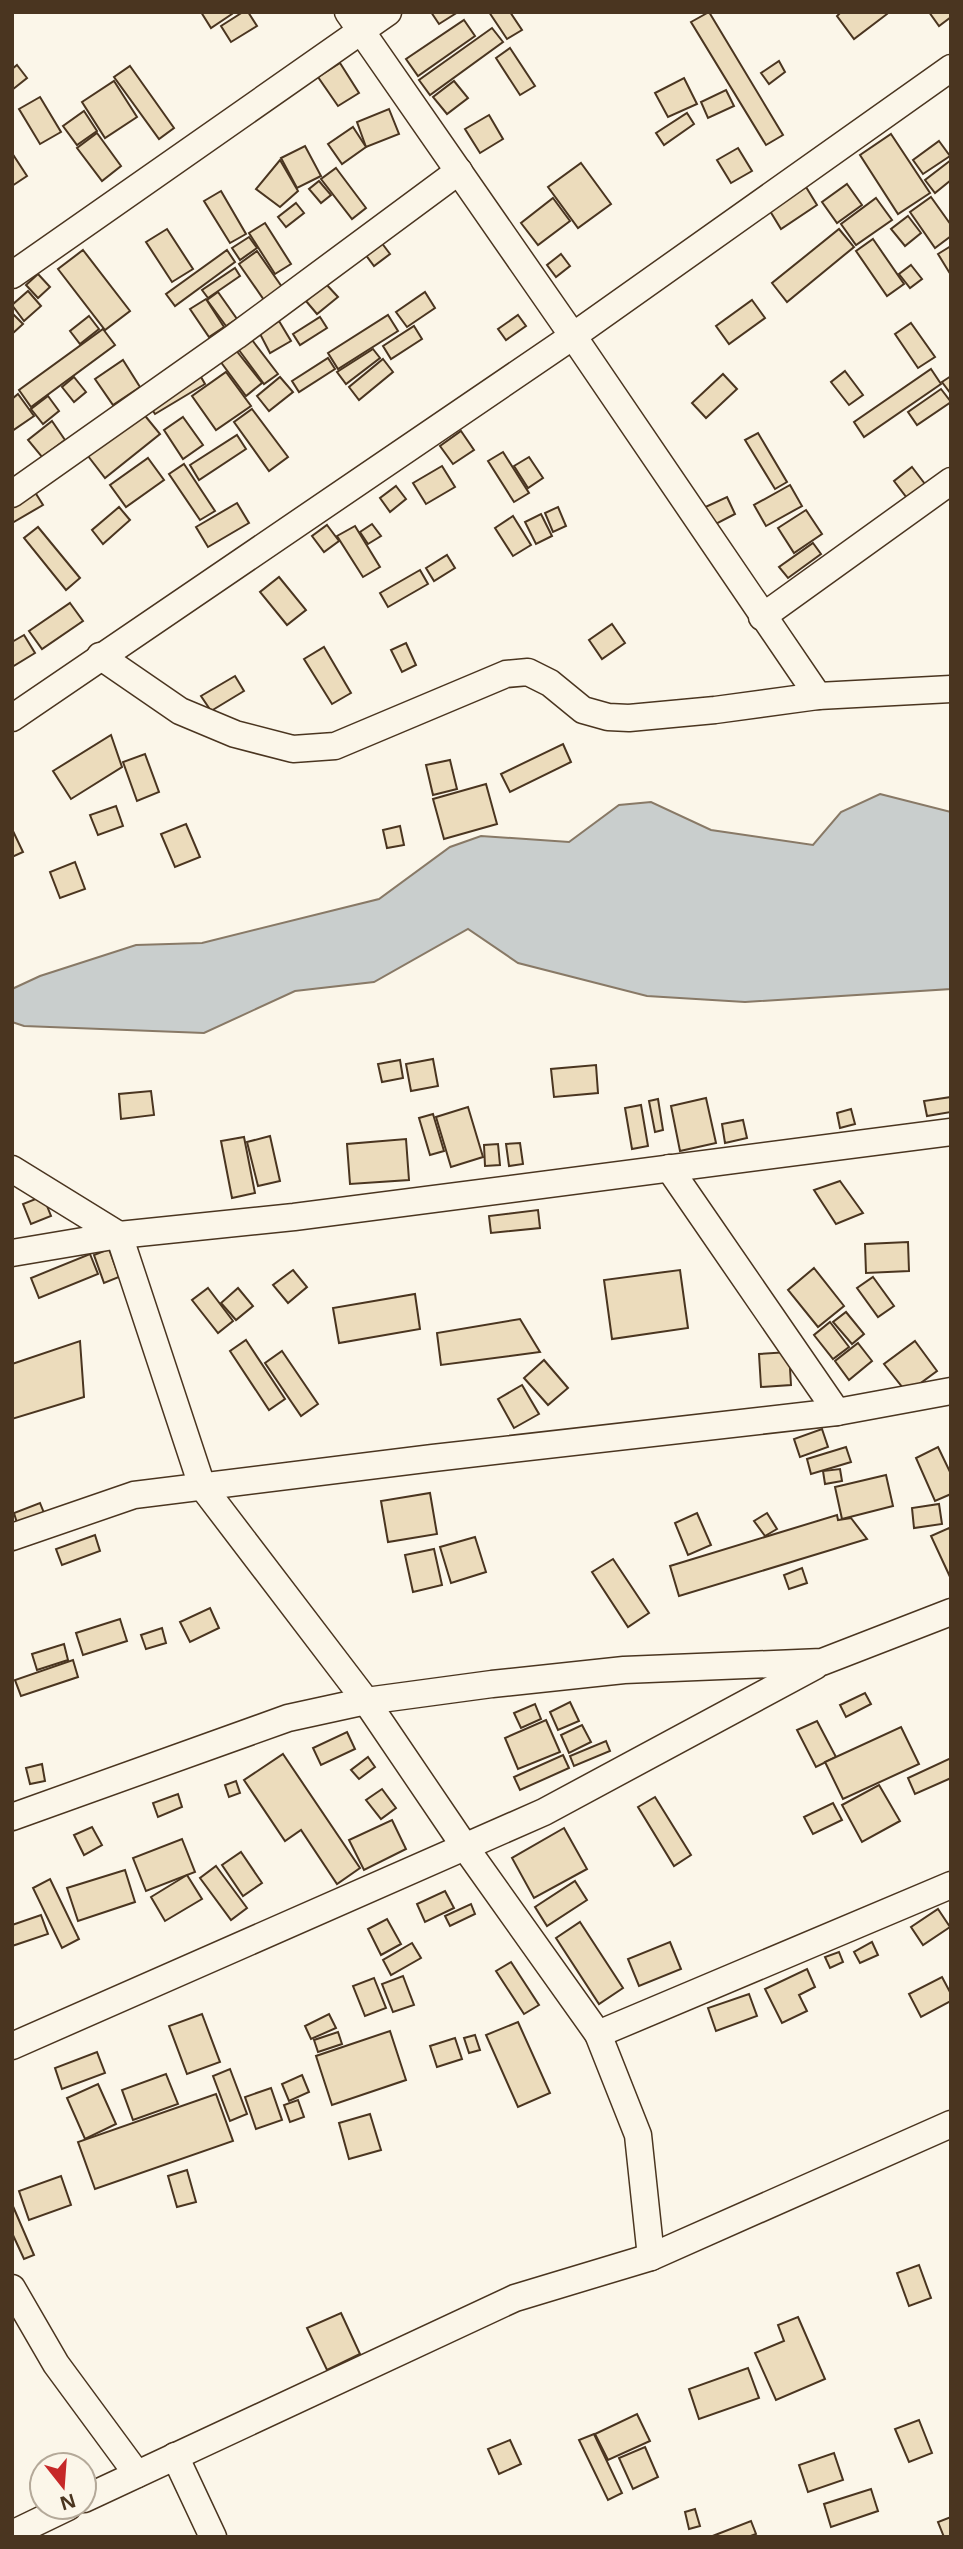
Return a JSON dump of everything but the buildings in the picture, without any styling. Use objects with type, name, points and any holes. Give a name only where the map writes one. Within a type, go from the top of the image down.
[{"type":"street","points":[[12,275],[355,22],[388,12]]},
{"type":"street","points":[[355,22],[573,336],[817,696]]},
{"type":"street","points":[[12,718],[573,336],[951,68]]},
{"type":"street","points":[[12,494],[236,337],[459,171]]},
{"type":"street","points":[[762,617],[951,481]]},
{"type":"street","points":[[100,656],[180,711],[234,734],[293,749],[335,746],[506,674],[528,672],[550,683],[583,710],[608,717],[629,718],[817,696],[951,689]]},
{"type":"street","points":[[12,1253],[119,1235],[294,1217],[951,1132]]},
{"type":"street","points":[[669,1168],[837,1412]]},
{"type":"street","points":[[12,1169],[119,1235],[202,1486],[366,1701],[598,2034],[638,2135],[651,2257]]},
{"type":"street","points":[[12,1537],[134,1495],[837,1412],[951,1391]]},
{"type":"street","points":[[12,2046],[544,1812],[822,1662],[951,1612]]},
{"type":"street","points":[[12,1817],[288,1718],[366,1701],[624,1670],[822,1662]]},
{"type":"street","points":[[598,2034],[951,1885]]},
{"type":"street","points":[[98,2493],[515,2298],[651,2257],[951,2124]]},
{"type":"street","points":[[12,2288],[56,2364],[138,2474]]},
{"type":"street","points":[[175,2456],[214,2537]]},
{"type":"street","points":[[12,2534],[39,2521]]},
{"type":"shaded area","points":[[880,794],[951,812],[951,989],[745,1002],[647,996],[518,963],[468,929],[374,982],[295,991],[204,1033],[24,1026],[12,1022],[12,989],[40,976],[136,945],[202,943],[379,899],[450,847],[481,836],[569,842],[619,805],[651,802],[711,830],[813,845],[841,812]]}]
